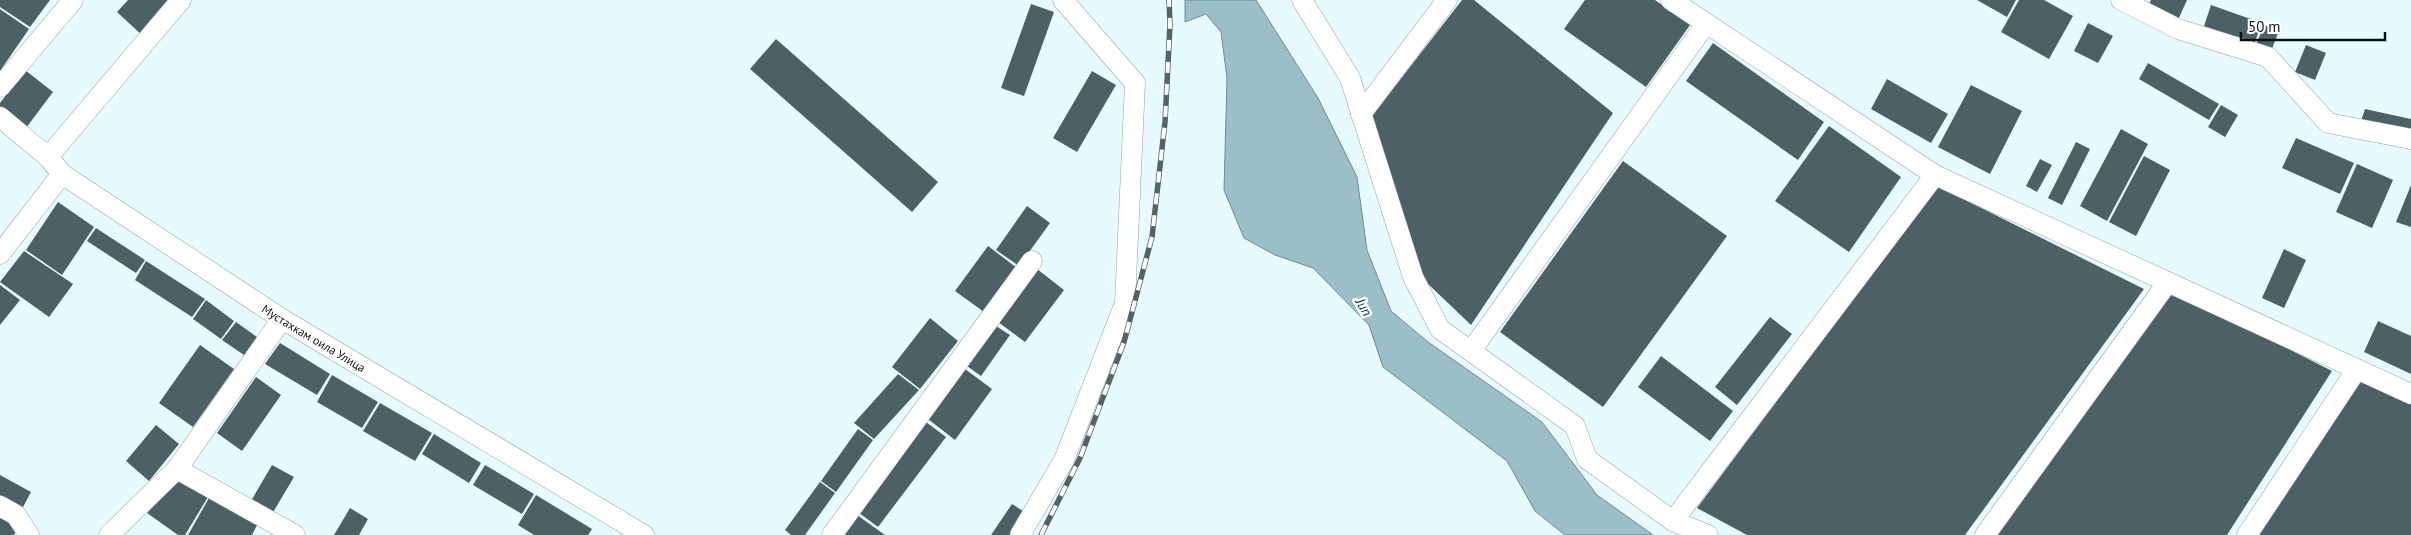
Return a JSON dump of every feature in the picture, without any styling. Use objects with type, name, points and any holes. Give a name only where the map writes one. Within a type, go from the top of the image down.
[{"type":"street","points":[[0,87],[73,0]]},
{"type":"street","points":[[48,157],[181,0]]},
{"type":"street","points":[[1020,535],[1064,460],[1125,303],[1135,83],[1063,0]]},
{"type":"street","points":[[1302,0],[1350,78],[1413,277],[1440,329],[1575,426],[1587,459],[1673,521],[1708,535]]},
{"type":"street","points":[[1361,114],[1447,0]]},
{"type":"street","points":[[1670,0],[1934,175],[2411,394]]},
{"type":"street","points":[[2121,0],[2178,29],[2268,57],[2328,123],[2411,140]]},
{"type":"street","points":[[1471,351],[1705,24]]},
{"type":"street","name":"Мустахкам оила Улица","points":[[0,117],[48,157],[62,174],[282,319],[644,535]]},
{"type":"street","points":[[0,254],[62,174]]},
{"type":"street","points":[[1673,521],[1934,175]]},
{"type":"street","points":[[832,535],[1032,262]]},
{"type":"street","points":[[1985,535],[2168,282]]},
{"type":"street","points":[[109,535],[177,469],[282,319]]},
{"type":"street","points":[[2247,535],[2357,369]]},
{"type":"street","points":[[177,469],[295,535]]},
{"type":"street","points":[[0,506],[16,515],[30,535]]},
{"type":"water","name":"Jun","points":[[1185,0],[1256,0],[1318,98],[1357,177],[1367,250],[1391,311],[1428,342],[1542,422],[1597,495],[1653,535],[1565,535],[1535,511],[1507,461],[1383,367],[1369,325],[1313,268],[1275,255],[1244,238],[1224,190],[1227,78],[1221,32],[1206,14],[1185,22]]},
{"type":"building","points":[[0,0],[50,0],[30,27],[0,7]]},
{"type":"building","points":[[128,0],[178,0],[144,37],[117,12]]},
{"type":"building","points":[[1462,0],[1474,0],[1613,113],[1471,325],[1425,281],[1372,116]]},
{"type":"building","points":[[1585,0],[1655,0],[1690,25],[1646,87],[1564,29]]},
{"type":"building","points":[[1977,0],[2016,0],[2007,17]]},
{"type":"building","points":[[2019,0],[2044,0],[2073,16],[2049,59],[2001,32]]},
{"type":"building","points":[[2151,0],[2187,0],[2178,20],[2148,6]]},
{"type":"building","points":[[1031,4],[1054,12],[1024,96],[1001,88]]},
{"type":"building","points":[[2211,5],[2262,23],[2254,44],[2204,26]]},
{"type":"building","points":[[0,9],[29,29],[0,71]]},
{"type":"building","points":[[2088,23],[2113,36],[2098,63],[2074,51]]},
{"type":"building","points":[[2264,25],[2279,31],[2271,51],[2256,45]]},
{"type":"building","points":[[776,39],[938,182],[912,212],[750,69]]},
{"type":"building","points":[[1713,43],[1824,122],[1798,160],[1686,81]]},
{"type":"building","points":[[2306,45],[2326,53],[2315,80],[2295,72]]},
{"type":"building","points":[[2148,63],[2219,104],[2209,120],[2139,79]]},
{"type":"building","points":[[25,70],[53,92],[26,128],[0,108],[0,103]]},
{"type":"building","points":[[1092,71],[1116,85],[1077,152],[1053,138]]},
{"type":"building","points":[[1887,79],[1948,114],[1931,143],[1871,109]]},
{"type":"building","points":[[1971,85],[2022,111],[1990,174],[1938,147]]},
{"type":"building","points":[[2221,105],[2238,115],[2225,137],[2208,127]]},
{"type":"building","points":[[2365,109],[2411,119],[2411,132],[2361,121]]},
{"type":"building","points":[[1829,126],[1901,177],[1849,252],[1775,201]]},
{"type":"building","points":[[2121,129],[2148,144],[2107,221],[2080,206]]},
{"type":"building","points":[[2296,138],[2354,163],[2340,194],[2282,168]]},
{"type":"building","points":[[2076,142],[2090,149],[2062,205],[2048,198]]},
{"type":"building","points":[[2144,156],[2170,170],[2136,236],[2109,222]]},
{"type":"building","points":[[2040,159],[2052,165],[2037,192],[2026,186]]},
{"type":"building","points":[[1623,161],[1727,236],[1603,407],[1500,332]]},
{"type":"building","points":[[2357,164],[2393,180],[2372,228],[2336,212]]},
{"type":"building","points":[[2411,185],[2411,227],[2396,222]]},
{"type":"building","points":[[1937,186],[2144,289],[1965,535],[1747,535],[1697,508]]},
{"type":"building","points":[[58,202],[94,227],[62,275],[26,250]]},
{"type":"building","points":[[1027,206],[1050,223],[1019,266],[996,250]]},
{"type":"building","points":[[96,228],[145,260],[136,273],[87,241]]},
{"type":"building","points":[[988,246],[1017,268],[984,312],[955,291]]},
{"type":"building","points":[[2284,249],[2306,260],[2284,308],[2262,298]]},
{"type":"building","points":[[24,251],[73,284],[49,317],[0,282]]},
{"type":"building","points":[[146,261],[205,299],[192,317],[135,280]]},
{"type":"building","points":[[1037,269],[1064,290],[1025,342],[998,322]]},
{"type":"building","points":[[0,285],[20,300],[0,325]]},
{"type":"building","points":[[2172,290],[2332,371],[2227,535],[1998,535]]},
{"type":"building","points":[[206,300],[234,321],[221,339],[193,319]]},
{"type":"building","points":[[1770,317],[1792,334],[1737,405],[1715,387]]},
{"type":"building","points":[[930,318],[958,341],[920,389],[892,367]]},
{"type":"building","points":[[2378,321],[2411,336],[2411,374],[2364,352]]},
{"type":"building","points":[[236,322],[257,337],[244,355],[222,340]]},
{"type":"building","points":[[996,326],[1010,335],[981,376],[967,366]]},
{"type":"building","points":[[280,343],[330,374],[317,395],[265,364]]},
{"type":"building","points":[[200,345],[234,369],[193,427],[159,403]]},
{"type":"building","points":[[1661,356],[1733,411],[1710,441],[1638,387]]},
{"type":"building","points":[[965,369],[992,389],[955,440],[928,419]]},
{"type":"building","points":[[898,374],[919,390],[874,439],[854,423]]},
{"type":"building","points":[[332,375],[378,402],[362,428],[317,402]]},
{"type":"building","points":[[256,377],[281,395],[242,451],[217,433]]},
{"type":"building","points":[[2363,378],[2411,402],[2411,535],[2258,535]]},
{"type":"building","points":[[380,403],[432,433],[415,461],[363,431]]},
{"type":"building","points":[[926,422],[946,437],[878,527],[858,512]]},
{"type":"building","points":[[156,425],[179,444],[149,481],[126,461]]},
{"type":"building","points":[[858,429],[873,440],[836,492],[821,481]]},
{"type":"building","points":[[434,434],[481,463],[469,483],[422,454]]},
{"type":"building","points":[[272,465],[294,477],[272,514],[251,501]]},
{"type":"building","points":[[485,465],[534,494],[522,514],[473,485]]},
{"type":"building","points":[[0,475],[31,492],[23,507],[0,495]]},
{"type":"building","points":[[178,481],[208,497],[185,535],[178,535],[147,513]]},
{"type":"building","points":[[820,482],[835,493],[805,535],[791,535],[785,530]]},
{"type":"building","points":[[536,495],[592,529],[588,535],[534,535],[518,525]]},
{"type":"building","points":[[209,498],[257,525],[252,535],[188,535]]},
{"type":"building","points":[[1012,504],[1026,513],[1011,535],[991,535]]},
{"type":"building","points":[[350,508],[368,519],[359,535],[334,535]]},
{"type":"building","points":[[857,515],[885,535],[842,535]]},
{"type":"building","points":[[0,518],[18,527],[14,535],[0,535]]},
{"type":"railway","points":[[1041,535],[1080,458],[1124,342],[1152,237],[1165,122],[1170,24],[1169,0]]}]
